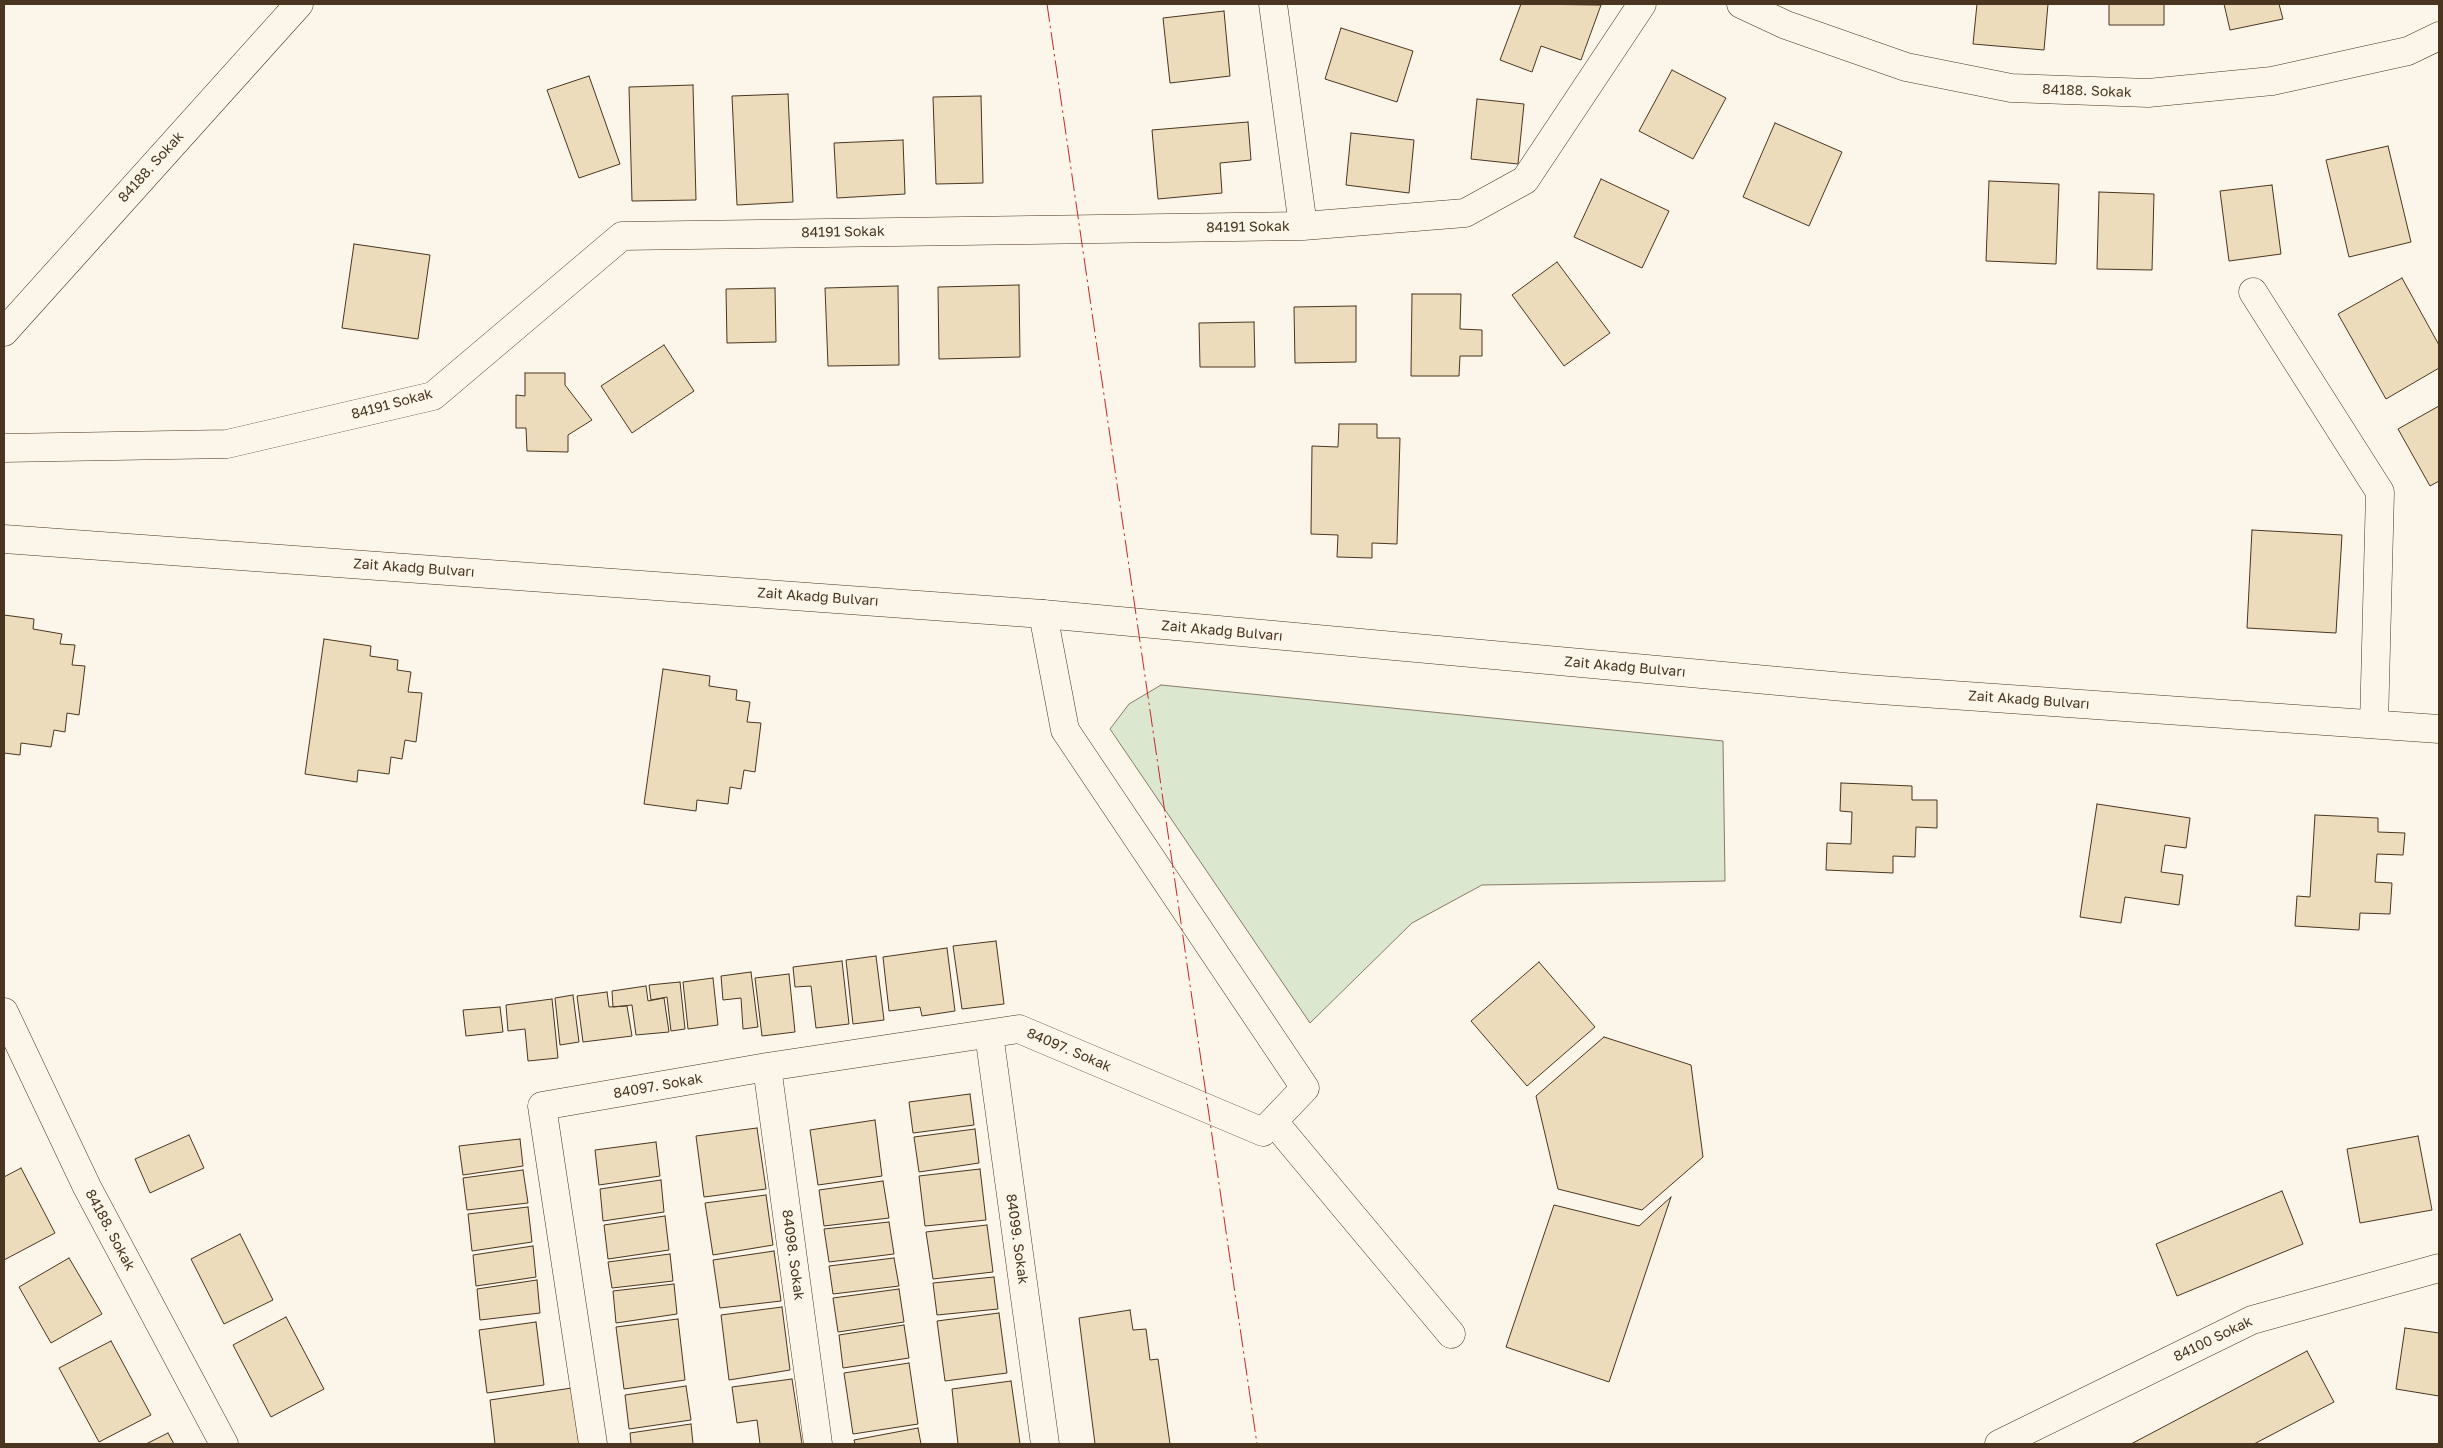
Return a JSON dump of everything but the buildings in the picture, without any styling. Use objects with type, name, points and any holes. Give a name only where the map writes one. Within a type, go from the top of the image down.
[{"type":"street","name":"84188. Sokak","points":[[4,332],[299,4]]},
{"type":"street","points":[[1273,4],[1303,226]]},
{"type":"street","name":"84191 Sokak","points":[[4,448],[227,444],[433,396],[622,236],[1303,226],[1465,213],[1525,180],[1642,4]]},
{"type":"street","name":"84188. Sokak","points":[[1741,4],[1786,25],[1906,67],[2011,88],[2148,93],[2272,81],[2408,51],[2439,36]]},
{"type":"street","points":[[2254,292],[2380,492],[2374,724]]},
{"type":"street","name":"Zait Akadğ Bulvarı","points":[[4,539],[1043,614],[1866,689],[2439,729]]},
{"type":"street","points":[[1043,614],[1065,730],[1305,1088],[1274,1122],[1451,1334]]},
{"type":"street","name":"84188. Sokak","points":[[4,1012],[87,1187],[224,1444]]},
{"type":"street","name":"84097. Sokak","points":[[593,1444],[542,1106],[767,1067],[1019,1029],[1263,1132],[1274,1122]]},
{"type":"street","name":"84099. Sokak","points":[[989,1034],[1045,1444]]},
{"type":"street","name":"84098. Sokak","points":[[767,1067],[818,1444]]},
{"type":"street","name":"84100 Sokak","points":[[1999,1444],[2252,1320],[2439,1268]]},
{"type":"green space","points":[[1161,685],[1723,741],[1725,881],[1482,885],[1412,923],[1310,1023],[1110,729],[1129,704]]},
{"type":"power","points":[[1047,4],[1257,1444]]}]
